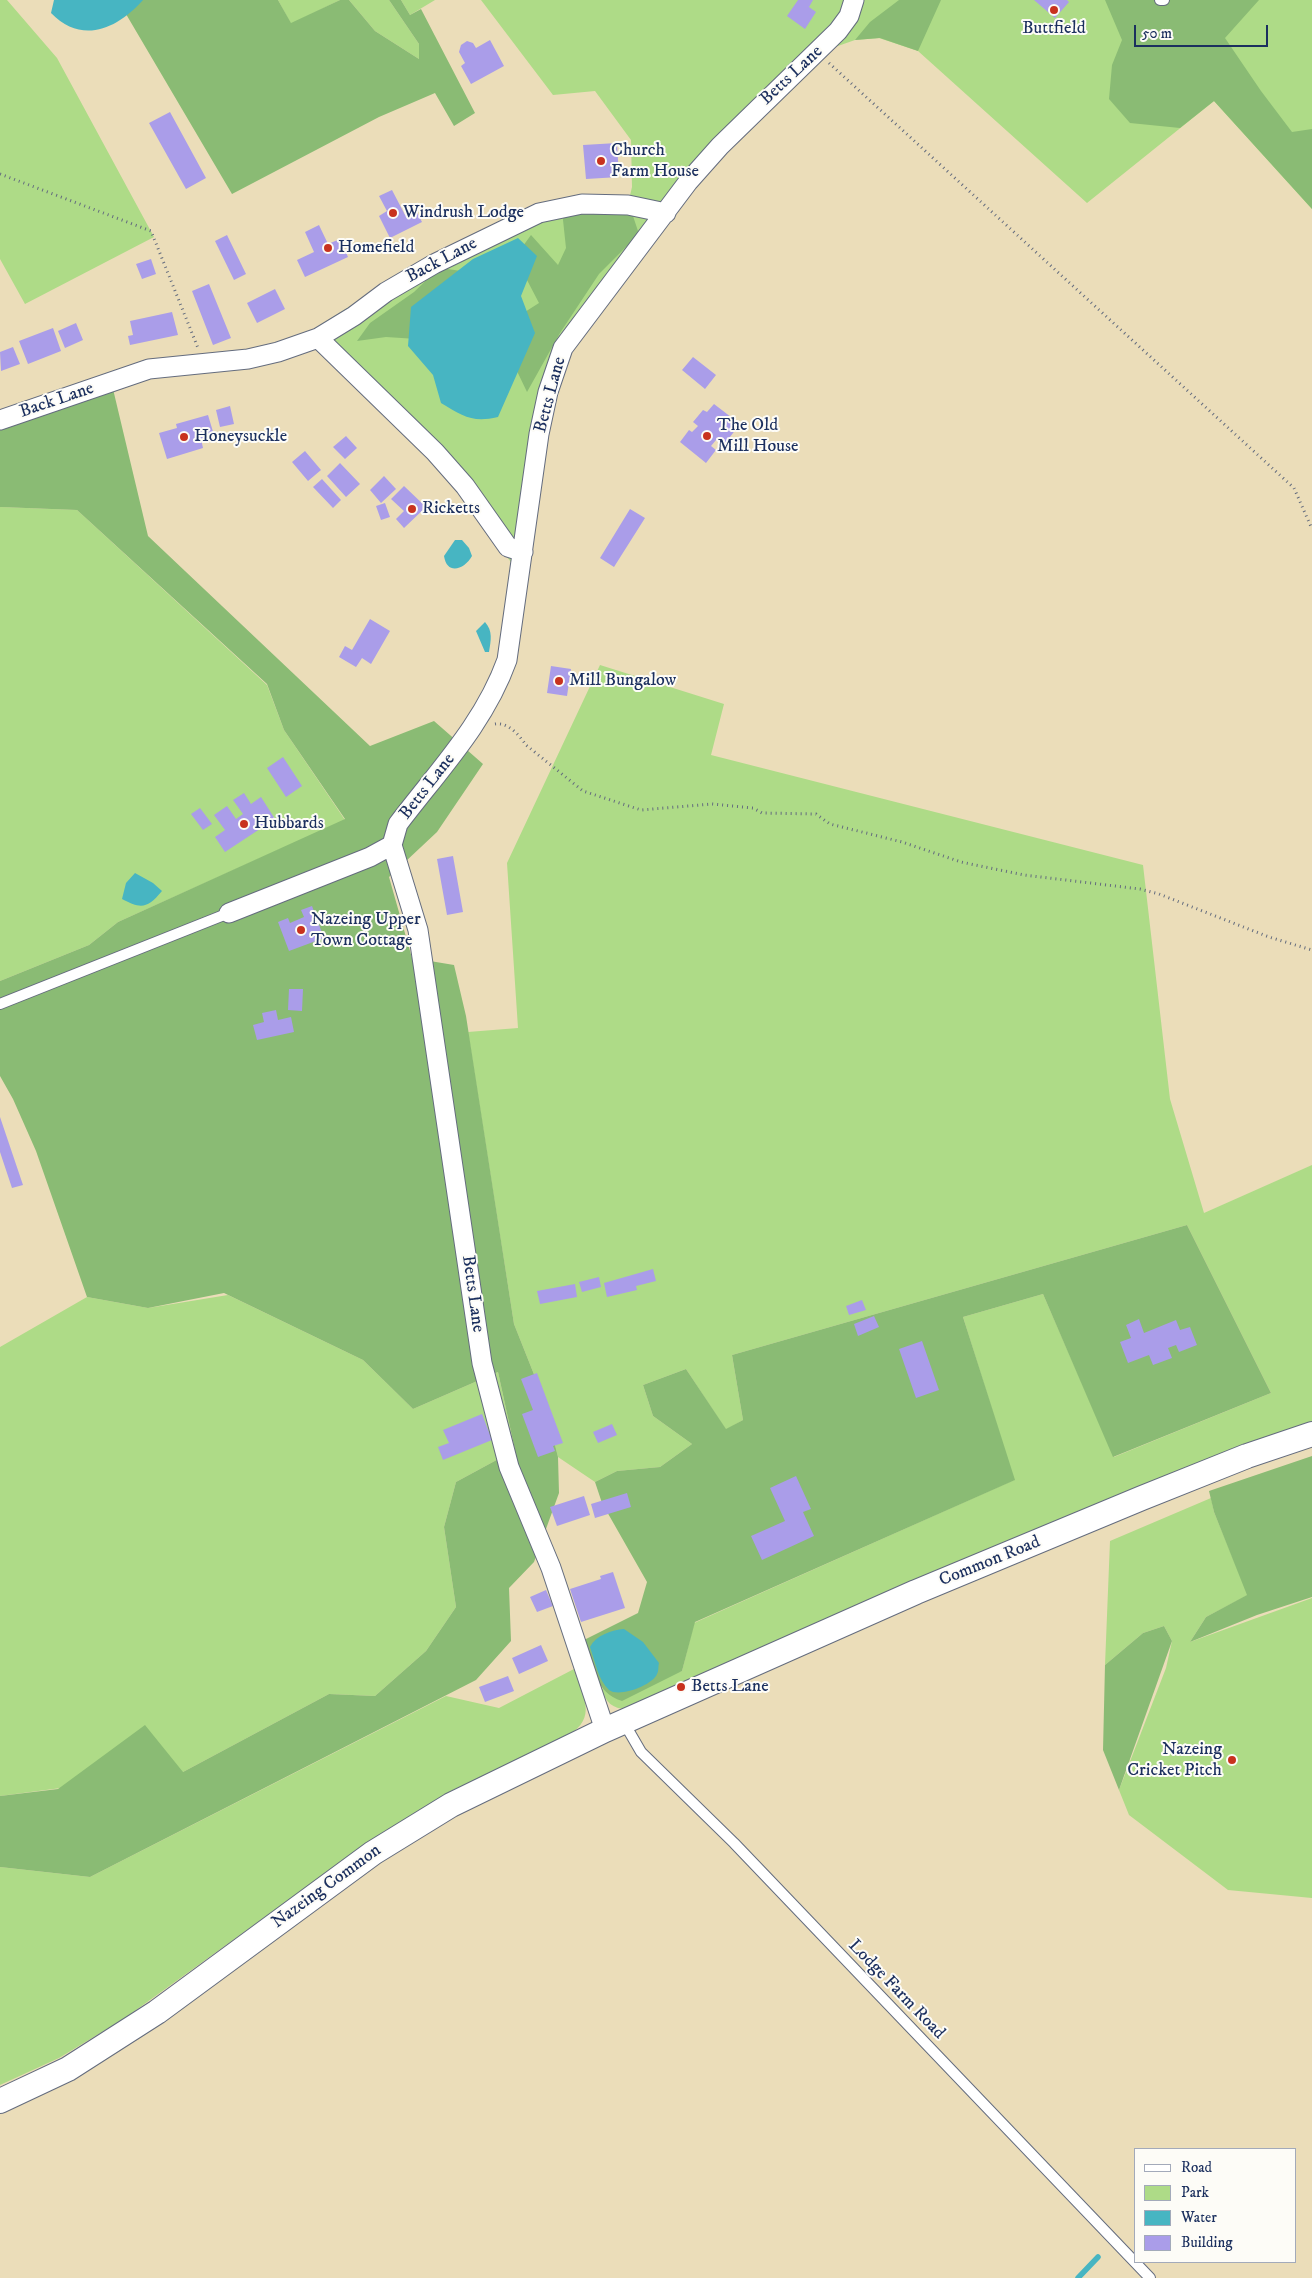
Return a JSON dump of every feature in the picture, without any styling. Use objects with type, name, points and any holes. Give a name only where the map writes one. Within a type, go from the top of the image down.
[{"type":"street","name":"Betts Lane","points":[[614,1726],[551,1568],[508,1467],[482,1363],[418,930],[392,846],[398,824],[474,726],[500,680],[507,660],[539,434],[548,392],[563,348],[688,182],[720,146],[818,53],[838,31],[860,1]]},
{"type":"street","name":"Back Lane","points":[[0,420],[149,369],[248,359],[278,352],[318,338],[354,316],[386,292],[434,264],[539,213],[582,204],[628,204],[666,213]]},
{"type":"street","points":[[318,338],[435,452],[465,486],[508,547],[523,552]]},
{"type":"street","points":[[229,913],[370,857],[392,846]]},
{"type":"street","name":"Common Road","points":[[671,1700],[916,1592],[1142,1498],[1247,1456],[1312,1434]]},
{"type":"street","name":"Nazeing Common","points":[[0,2101],[68,2070],[157,2012],[366,1858],[451,1805],[671,1700]]},
{"type":"lane","points":[[0,1004],[229,913]]},
{"type":"lane","name":"Lodge Farm Road","points":[[614,1726],[734,1843],[1134,2261]]},
{"type":"lane","name":"Lodge Farm Road","points":[[1136,2263],[1150,2278]]},
{"type":"path","points":[[818,53],[1294,488],[1312,529]]},
{"type":"path","points":[[0,174],[150,231],[204,363]]},
{"type":"path","points":[[474,726],[501,723],[520,736],[526,745],[583,791],[641,810],[712,804],[753,808],[762,813],[816,814],[830,824],[902,842],[961,862],[1024,875],[1140,889],[1159,894],[1237,926],[1312,950]]},
{"type":"green space","points":[[0,0],[7,0],[57,58],[154,237],[25,304],[0,259]]},
{"type":"green space","points":[[140,0],[278,0],[291,23],[340,0],[349,0],[375,31],[419,59],[419,44],[389,0],[401,0],[410,15],[421,9],[475,113],[454,126],[435,93],[379,117],[232,194],[123,9]]},
{"type":"green space","points":[[278,0],[340,0],[291,24]]},
{"type":"green space","points":[[349,0],[389,0],[419,44],[419,59],[375,31]]},
{"type":"green space","points":[[401,0],[435,0],[410,15]]},
{"type":"green space","points":[[481,0],[1312,0],[1312,209],[1214,101],[1087,203],[918,51],[879,38],[855,40],[818,53],[758,108],[563,348],[518,572],[471,507],[420,446],[306,334],[390,281],[509,223],[628,204],[632,187],[631,140],[595,91],[553,95]]},
{"type":"green space","points":[[899,0],[941,0],[918,51],[880,38],[855,40],[870,22]]},
{"type":"green space","points":[[1105,0],[1259,0],[1225,38],[1292,132],[1312,129],[1312,209],[1214,101],[1180,128],[1130,123],[1109,99],[1112,65],[1122,40]]},
{"type":"green space","points":[[565,207],[633,216],[639,234],[599,274],[560,333],[527,392],[516,369],[517,317],[539,303],[515,257],[531,235],[558,265],[566,248],[563,220]]},
{"type":"green space","points":[[439,268],[462,271],[417,339],[386,337],[357,341],[370,323],[414,292]]},
{"type":"green space","points":[[113,389],[148,536],[370,746],[434,721],[483,764],[437,832],[389,877],[412,958],[454,965],[466,1016],[514,1324],[543,1397],[558,1457],[559,1493],[534,1562],[509,1588],[511,1641],[476,1680],[90,1877],[0,1867],[0,1796],[58,1789],[145,1725],[183,1772],[329,1694],[375,1696],[426,1651],[456,1607],[444,1527],[456,1482],[515,1450],[498,1372],[413,1409],[363,1360],[224,1293],[148,1308],[87,1297],[36,1151],[13,1099],[0,1076],[0,981],[89,945],[118,922],[345,819],[284,730],[267,684],[77,510],[0,507],[0,429]]},
{"type":"green space","points":[[0,507],[77,510],[267,685],[284,730],[345,820],[118,922],[89,945],[0,981]]},
{"type":"green space","points":[[600,665],[724,704],[711,755],[1143,865],[1170,1099],[1204,1213],[1312,1165],[1312,1425],[627,1709],[617,1708],[610,1704],[601,1689],[682,1671],[694,1623],[1014,1480],[963,1317],[1043,1294],[1114,1457],[1271,1393],[1187,1225],[732,1355],[743,1420],[726,1430],[686,1369],[643,1385],[653,1416],[692,1444],[660,1467],[617,1471],[595,1482],[558,1457],[543,1397],[514,1324],[468,1032],[518,1028],[507,863]]},
{"type":"green space","points":[[1187,1225],[1271,1393],[1113,1457],[1043,1294],[963,1317],[1015,1480],[695,1622],[682,1671],[622,1701],[606,1692],[600,1685],[592,1668],[584,1640],[638,1613],[647,1582],[602,1503],[595,1482],[617,1471],[660,1467],[692,1444],[653,1416],[643,1385],[686,1369],[726,1429],[743,1420],[732,1355]]},
{"type":"green space","points":[[228,1295],[363,1360],[413,1409],[498,1372],[515,1450],[456,1482],[444,1527],[456,1607],[426,1651],[375,1696],[329,1694],[183,1772],[0,1796],[0,1347],[87,1297],[148,1308]]},
{"type":"green space","points":[[1312,1456],[1312,1597],[1257,1615],[1190,1642],[1206,1617],[1247,1595],[1214,1512],[1209,1491]]},
{"type":"green space","name":"Nazeing Cricket Pitch","points":[[1211,1498],[1214,1512],[1248,1595],[1206,1617],[1190,1642],[1312,1598],[1312,1898],[1228,1890],[1129,1815],[1119,1790],[1166,1668],[1172,1641],[1164,1626],[1143,1633],[1105,1665],[1110,1541]]},
{"type":"green space","points":[[1164,1626],[1172,1641],[1119,1790],[1103,1750],[1105,1665],[1143,1633]]},
{"type":"green space","points":[[574,1669],[586,1706],[583,1721],[568,1736],[451,1791],[341,1862],[125,2018],[59,2058],[0,2085],[0,1867],[90,1877],[446,1696],[499,1708]]},
{"type":"water","points":[[54,0],[143,0],[122,19],[111,25],[87,31],[75,29],[63,23],[51,13]]},
{"type":"water","points":[[518,238],[537,256],[521,296],[535,333],[498,417],[474,419],[456,412],[441,403],[433,375],[408,346],[411,307],[473,259]]},
{"type":"water","points":[[455,540],[462,540],[469,548],[472,556],[461,567],[452,568],[446,562],[444,556]]},
{"type":"water","points":[[485,622],[490,632],[489,652],[485,652],[476,631]]},
{"type":"water","points":[[135,873],[153,883],[162,891],[144,906],[139,906],[122,899],[126,883]]},
{"type":"water","points":[[624,1629],[643,1642],[659,1663],[658,1671],[654,1678],[643,1686],[628,1691],[614,1692],[609,1690],[602,1681],[590,1647],[596,1639],[605,1634]]},
{"type":"building","points":[[798,0],[813,0],[809,7],[816,12],[805,29],[787,16]]},
{"type":"building","name":"Buttfield","points":[[1034,0],[1067,0],[1069,2],[1055,18]]},
{"type":"building","points":[[490,40],[504,66],[471,84],[461,66],[465,63],[459,52],[461,45],[467,41],[473,43],[476,48]]},
{"type":"building","points":[[170,112],[206,178],[186,189],[149,123]]},
{"type":"building","name":"Church Farm House","points":[[617,143],[619,177],[586,179],[583,145]]},
{"type":"building","name":"Windrush Lodge","points":[[392,190],[405,215],[416,210],[422,222],[390,238],[379,216],[387,211],[379,196]]},
{"type":"building","name":"Homefield","points":[[319,225],[328,244],[340,239],[348,257],[305,277],[297,260],[314,252],[305,232]]},
{"type":"building","points":[[227,235],[246,274],[234,280],[215,241]]},
{"type":"building","points":[[151,259],[156,274],[142,279],[136,264]]},
{"type":"building","points":[[209,284],[231,338],[213,345],[192,291]]},
{"type":"building","points":[[275,289],[285,309],[257,323],[247,303]]},
{"type":"building","points":[[172,312],[178,335],[130,345],[128,336],[133,335],[130,321]]},
{"type":"building","points":[[76,323],[83,340],[65,348],[58,331]]},
{"type":"building","points":[[53,328],[61,351],[28,364],[19,341]]},
{"type":"building","points":[[13,347],[20,364],[1,371],[0,352]]},
{"type":"building","points":[[693,357],[716,375],[705,389],[682,370]]},
{"type":"building","name":"The Old Mill House","points":[[714,404],[740,424],[723,446],[716,440],[711,446],[716,450],[706,463],[680,442],[689,430],[692,432],[698,426],[693,422],[703,410],[707,412]]},
{"type":"building","points":[[230,406],[234,424],[220,427],[216,410]]},
{"type":"building","name":"Honeysuckle","points":[[208,415],[214,435],[201,439],[203,448],[167,459],[159,433],[177,428],[176,424]]},
{"type":"building","points":[[346,436],[357,448],[345,459],[333,447]]},
{"type":"building","points":[[305,451],[321,470],[308,481],[292,462]]},
{"type":"building","points":[[340,463],[360,484],[346,497],[327,476]]},
{"type":"building","points":[[384,476],[396,489],[381,503],[370,490]]},
{"type":"building","points":[[322,479],[341,500],[333,508],[313,487]]},
{"type":"building","name":"Ricketts","points":[[404,486],[426,507],[404,528],[396,519],[404,511],[391,499]]},
{"type":"building","points":[[385,503],[390,517],[381,520],[376,506]]},
{"type":"building","points":[[630,509],[645,518],[614,567],[600,558]]},
{"type":"building","points":[[370,619],[390,631],[371,664],[362,658],[356,667],[339,657],[345,646],[352,650]]},
{"type":"building","name":"Mill Bungalow","points":[[551,666],[571,669],[567,696],[547,693]]},
{"type":"building","points":[[283,757],[302,786],[286,797],[267,768]]},
{"type":"building","name":"Hubbards","points":[[244,793],[251,804],[261,797],[275,819],[225,852],[215,837],[225,830],[214,815],[227,806],[236,819],[243,814],[233,800]]},
{"type":"building","points":[[200,808],[212,824],[203,830],[191,814]]},
{"type":"building","points":[[453,856],[463,912],[447,915],[437,859]]},
{"type":"building","name":"Nazeing Upper Town Cottage","points":[[312,906],[324,938],[289,951],[278,922],[288,918],[290,923],[304,917],[301,910]]},
{"type":"building","points":[[289,989],[303,989],[302,1011],[288,1010]]},
{"type":"building","points":[[276,1010],[278,1020],[291,1017],[294,1032],[257,1040],[253,1025],[264,1022],[262,1013]]},
{"type":"building","points":[[0,1117],[23,1185],[12,1188],[0,1152]]},
{"type":"building","points":[[653,1269],[656,1281],[636,1286],[637,1290],[607,1297],[604,1283]]},
{"type":"building","points":[[599,1277],[601,1287],[582,1292],[579,1282]]},
{"type":"building","points":[[575,1284],[577,1297],[540,1304],[537,1291]]},
{"type":"building","points":[[862,1300],[866,1310],[849,1315],[846,1306]]},
{"type":"building","points":[[874,1316],[879,1327],[858,1336],[854,1324]]},
{"type":"building","points":[[1139,1319],[1144,1333],[1176,1320],[1180,1330],[1190,1327],[1197,1345],[1179,1352],[1176,1345],[1168,1348],[1172,1358],[1153,1365],[1149,1355],[1128,1363],[1120,1342],[1131,1338],[1126,1325]]},
{"type":"building","points":[[922,1341],[939,1390],[916,1398],[899,1349]]},
{"type":"building","points":[[537,1373],[563,1443],[553,1446],[555,1451],[538,1457],[522,1414],[533,1410],[521,1379]]},
{"type":"building","points":[[482,1414],[492,1440],[443,1460],[438,1447],[449,1443],[443,1430]]},
{"type":"building","points":[[612,1424],[617,1435],[598,1443],[593,1432]]},
{"type":"building","points":[[796,1476],[811,1509],[803,1512],[814,1536],[762,1560],[751,1536],[785,1521],[770,1488]]},
{"type":"building","points":[[627,1493],[631,1507],[595,1518],[591,1504]]},
{"type":"building","points":[[584,1496],[590,1515],[557,1526],[550,1507]]},
{"type":"building","points":[[613,1572],[625,1608],[581,1622],[570,1589],[601,1579],[600,1576]]},
{"type":"building","points":[[546,1590],[553,1606],[537,1612],[530,1597]]},
{"type":"building","points":[[541,1645],[548,1661],[519,1674],[512,1658]]},
{"type":"building","points":[[508,1676],[514,1691],[485,1702],[479,1687]]},
{"type":"waterway","points":[[1078,2278],[1098,2257]]},
{"type":"place","name":"Buttfield","points":[[1054,10]]},
{"type":"place","name":"Church Farm House","points":[[601,161]]},
{"type":"place","name":"Windrush Lodge","points":[[393,213]]},
{"type":"place","name":"Homefield","points":[[328,248]]},
{"type":"place","name":"The Old Mill House","points":[[707,436]]},
{"type":"place","name":"Honeysuckle","points":[[184,437]]},
{"type":"place","name":"Ricketts","points":[[412,509]]},
{"type":"place","name":"Mill Bungalow","points":[[559,681]]},
{"type":"place","name":"Hubbards","points":[[244,824]]},
{"type":"place","name":"Nazeing Upper Town Cottage","points":[[301,930]]},
{"type":"place","name":"Betts Lane","points":[[681,1687]]},
{"type":"place","name":"Nazeing Cricket Pitch","points":[[1232,1760]]}]
